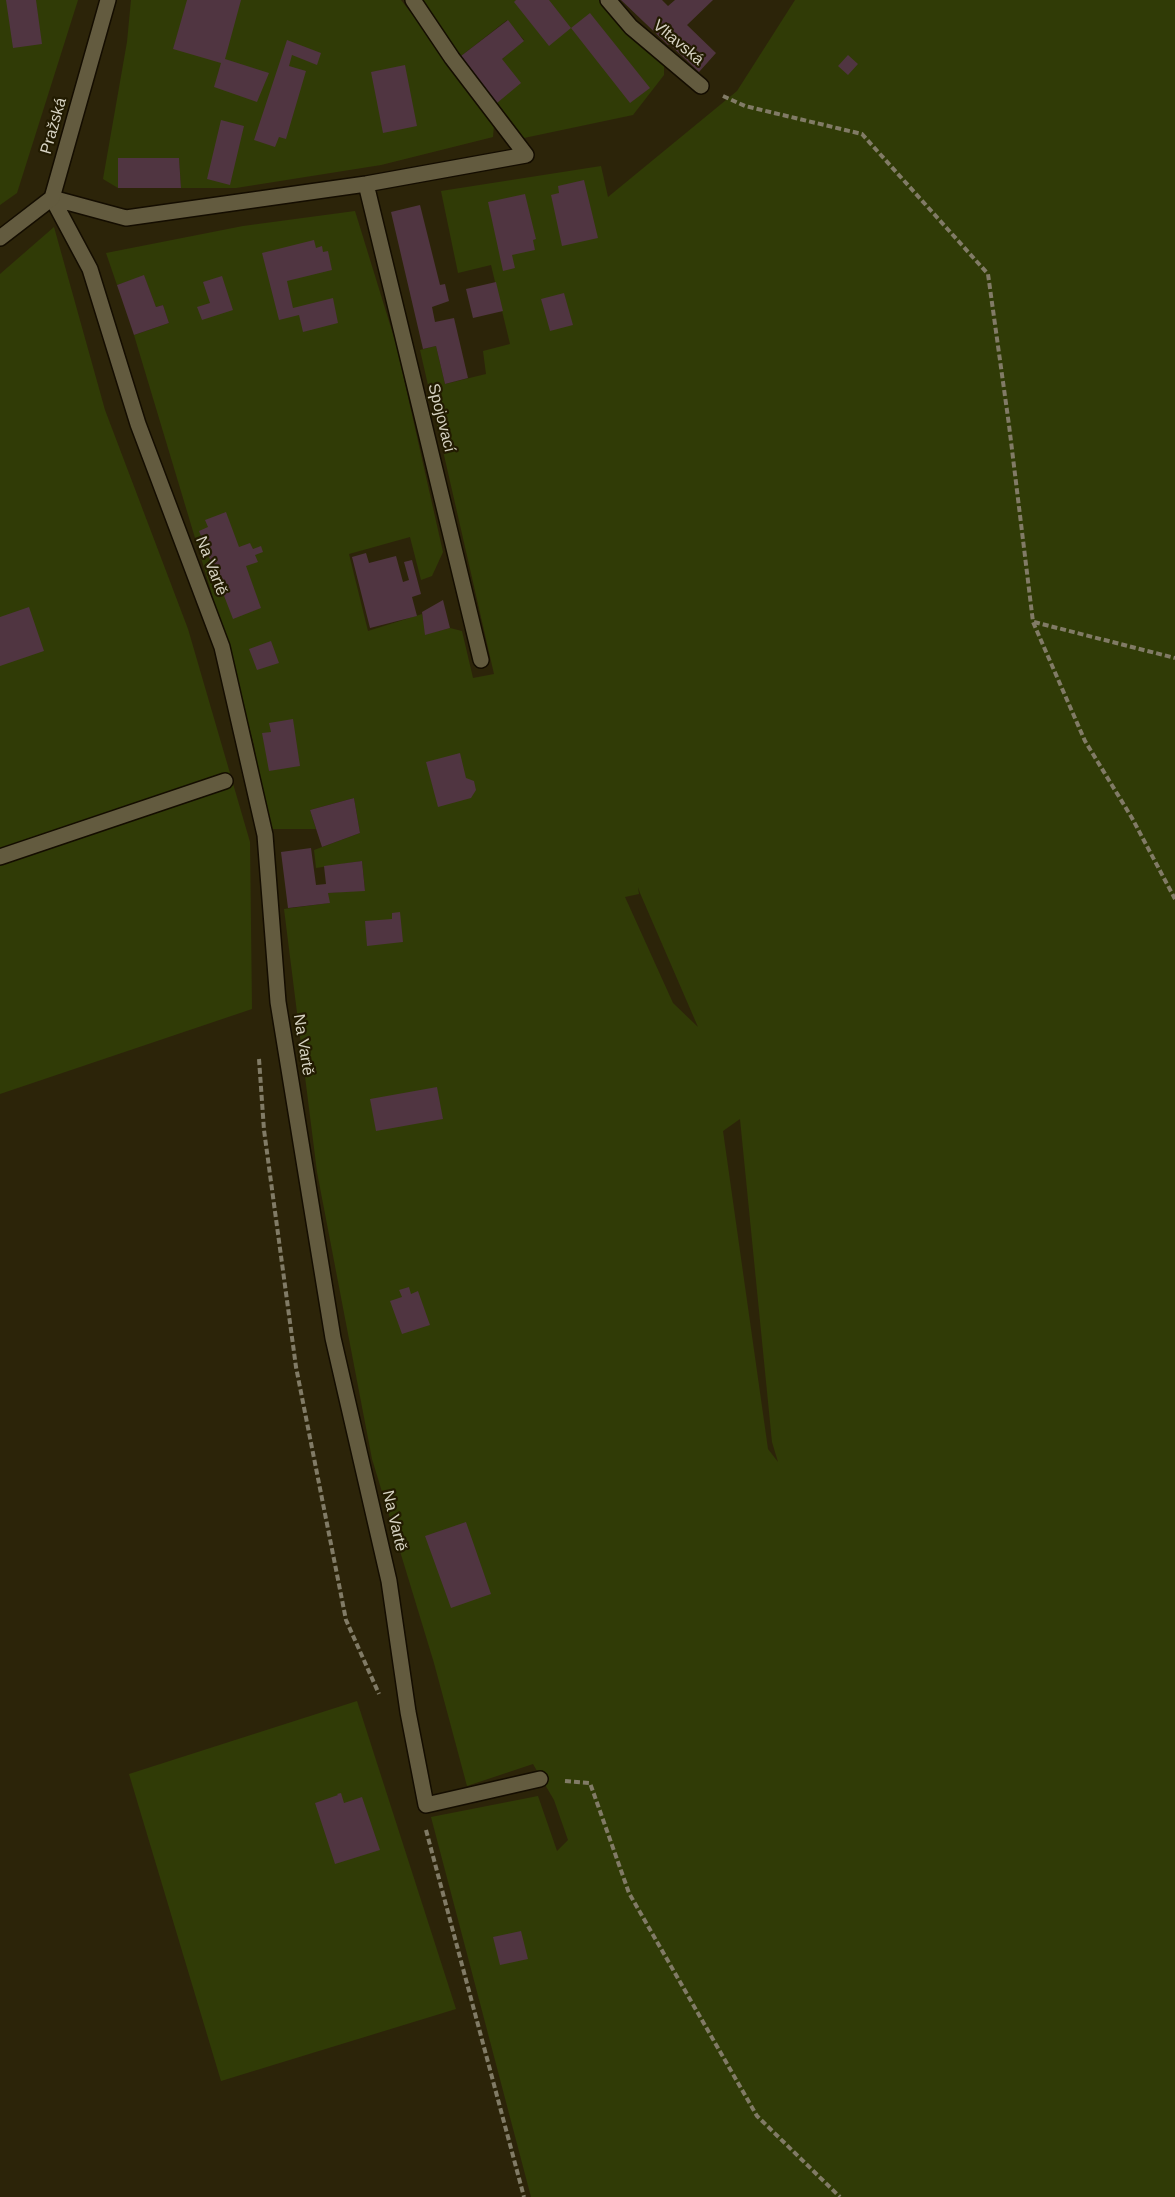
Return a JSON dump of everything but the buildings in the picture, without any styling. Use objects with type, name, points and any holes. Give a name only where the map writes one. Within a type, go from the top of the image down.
[{"type":"street","name":"Pražská","points":[[52,198],[108,0]]},
{"type":"street","points":[[0,238],[52,198],[126,218],[366,184],[526,155],[452,58],[412,0]]},
{"type":"street","name":"Vltavská","points":[[608,0],[631,27],[701,86]]},
{"type":"street","name":"Spojovací","points":[[366,184],[481,660]]},
{"type":"street","name":"Na Vartě","points":[[52,198],[90,268],[138,424],[222,647],[266,835],[278,1002],[333,1338],[389,1581],[408,1712],[426,1805],[540,1779]]},
{"type":"street","points":[[0,857],[225,781]]},
{"type":"path","points":[[701,86],[745,106],[862,134],[988,274],[1033,622],[1085,741],[1132,818],[1175,898]]},
{"type":"path","points":[[1033,622],[1175,658]]},
{"type":"path","points":[[540,1779],[590,1783],[629,1893],[757,2116],[840,2197]]},
{"type":"green space","points":[[0,0],[78,0],[17,193],[0,205]]},
{"type":"green space","points":[[131,0],[401,0],[485,107],[494,124],[493,137],[381,165],[236,188],[181,188],[179,159],[118,158],[118,188],[103,179],[127,42]]},
{"type":"green space","points":[[421,0],[600,0],[664,60],[664,75],[633,115],[524,138],[497,103],[502,59],[524,40],[507,20],[461,56]]},
{"type":"green space","points":[[795,0],[1175,0],[1175,2197],[531,2197],[431,1817],[538,1796],[557,1851],[568,1840],[554,1800],[533,1764],[467,1786],[434,1663],[372,1459],[317,1172],[284,909],[329,903],[328,893],[365,890],[362,861],[316,868],[314,850],[360,833],[354,798],[310,810],[316,829],[267,829],[254,745],[229,651],[134,335],[169,323],[163,305],[156,307],[144,276],[117,285],[106,253],[243,226],[355,211],[396,344],[443,552],[432,576],[421,580],[410,537],[349,554],[368,631],[422,614],[426,634],[450,628],[462,631],[473,678],[494,674],[420,350],[436,346],[445,384],[486,374],[483,351],[510,344],[491,265],[458,273],[441,191],[601,166],[608,197],[737,91]],"holes":[[[638,887],[640,893],[698,1027],[673,1003],[625,897],[639,894]],[[740,1119],[772,1442],[778,1462],[768,1449],[723,1131]]]},
{"type":"green space","points":[[54,227],[105,410],[188,629],[250,842],[252,1009],[0,1094],[0,274]]},
{"type":"green space","points":[[357,1701],[456,2009],[221,2081],[129,1774]]}]
